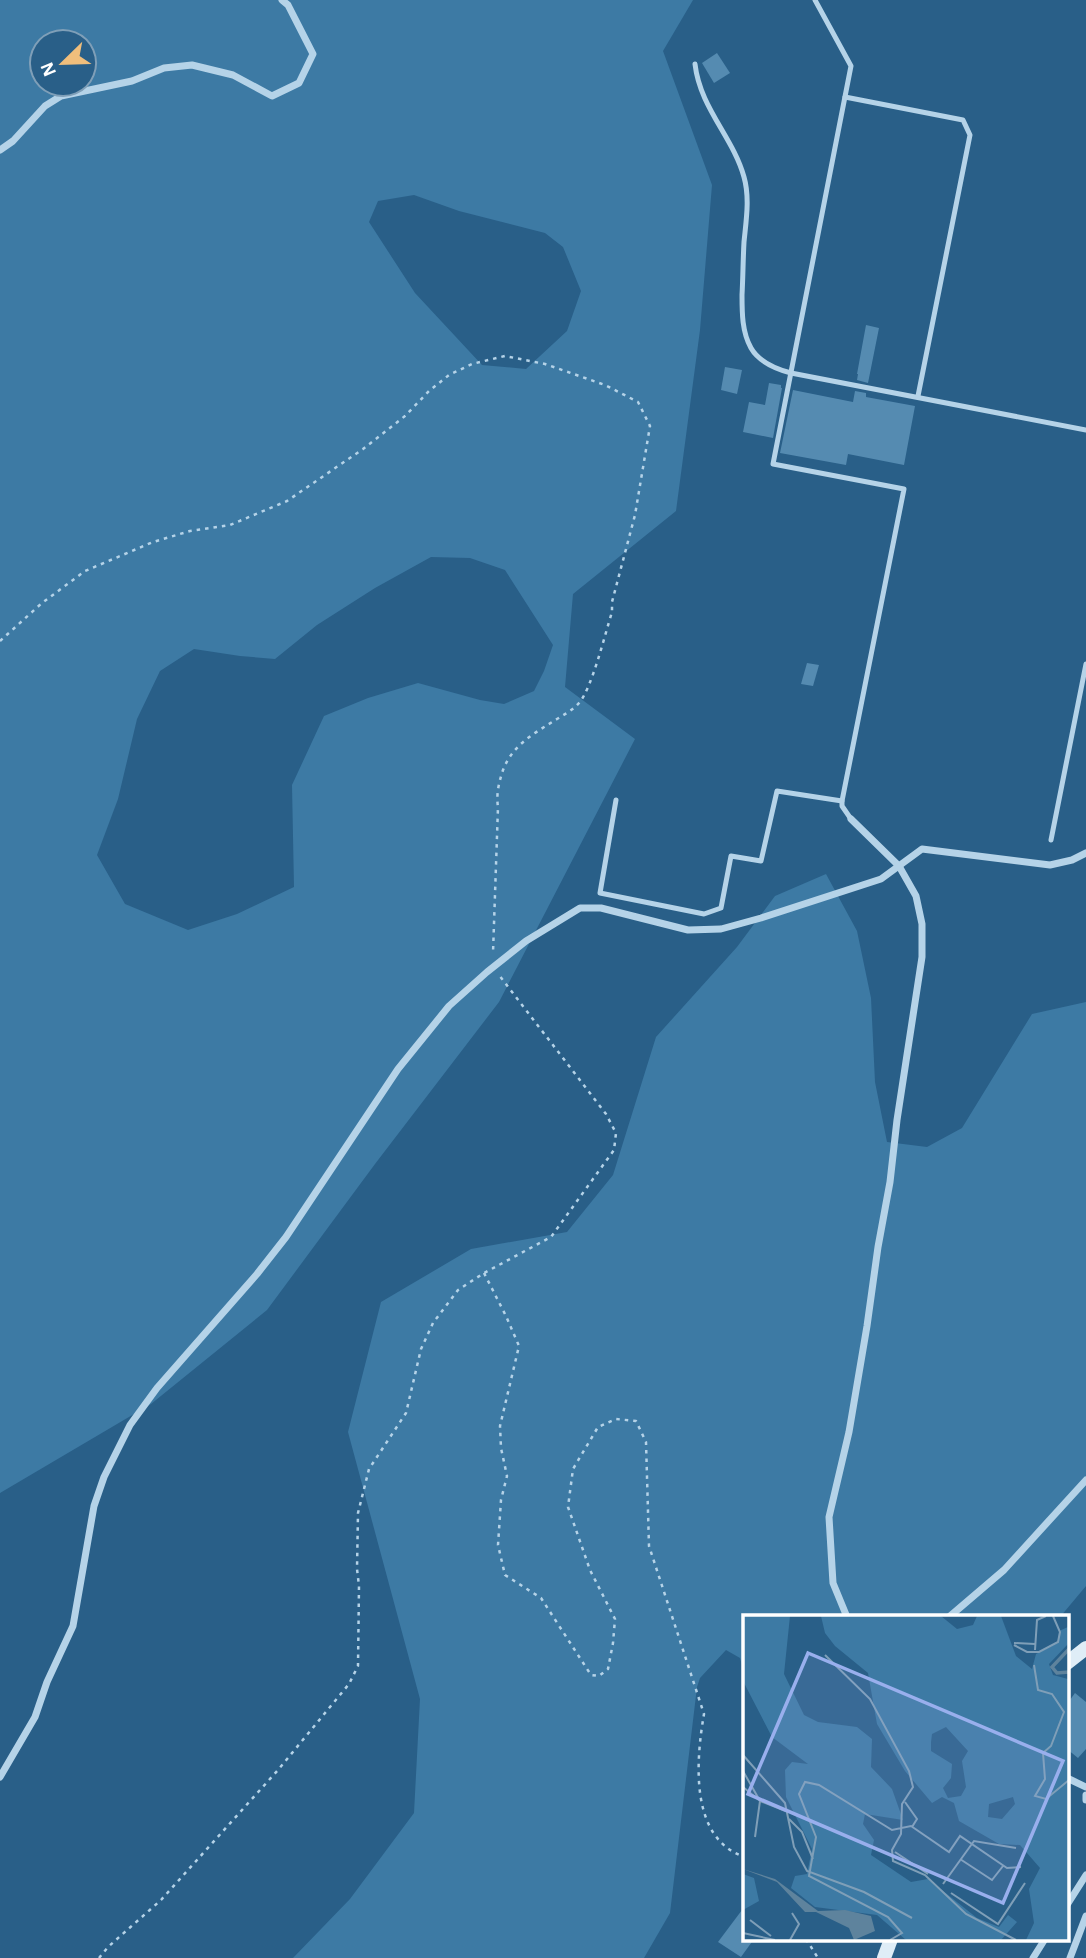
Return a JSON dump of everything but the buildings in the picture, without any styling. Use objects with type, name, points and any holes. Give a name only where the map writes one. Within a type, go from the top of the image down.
[{"type":"main road","points":[[1068,1662],[1086,1648]]},
{"type":"main road","points":[[884,1958],[891,1940]]},
{"type":"street","points":[[0,150],[13,141],[45,106],[61,96],[132,81],[164,68],[192,65],[233,75],[272,96],[299,83],[313,54],[288,5],[282,0]]},
{"type":"street","points":[[846,1615],[833,1583],[829,1517],[849,1432],[867,1326],[922,957],[922,924],[916,896],[899,866],[851,819]]},
{"type":"street","points":[[0,1777],[35,1717],[47,1682],[73,1626],[94,1506],[104,1477],[130,1425],[157,1388],[286,1237],[398,1069],[449,1006],[493,967],[526,941],[580,908],[601,908],[688,930],[721,929],[881,879],[922,849],[1050,865],[1072,860],[1086,853]]},
{"type":"street","points":[[951,1615],[1004,1570],[1086,1480]]},
{"type":"street","points":[[1068,1778],[1086,1787]]},
{"type":"street","points":[[1086,1795],[1086,1800]]},
{"type":"street","points":[[1068,1903],[1086,1875]]},
{"type":"street","points":[[1070,1958],[1086,1916]]},
{"type":"street","points":[[1033,1958],[1044,1940]]},
{"type":"lane","points":[[816,0],[851,66],[773,464],[904,489],[842,801],[842,806],[851,819]]},
{"type":"lane","points":[[695,64],[699,88],[744,176],[747,202],[742,298],[744,331],[752,350],[773,368],[791,373],[1086,430]]},
{"type":"lane","points":[[845,97],[963,120],[970,135],[918,396]]},
{"type":"lane","points":[[1051,840],[1086,664]]},
{"type":"lane","points":[[616,800],[600,893],[704,914],[721,908],[731,856],[761,861],[777,791],[842,801]]},
{"type":"path","points":[[0,641],[42,603],[85,571],[153,542],[190,531],[230,525],[287,501],[363,449],[449,375],[472,364],[505,356],[545,364],[605,385],[638,402],[650,426],[635,515],[612,602],[612,612],[590,682],[581,701],[573,709],[524,739],[508,757],[496,797],[498,807],[493,967],[606,1114],[616,1133],[614,1150],[551,1237],[458,1290],[433,1323],[421,1349],[406,1413],[369,1469],[358,1513],[358,1666],[349,1684],[278,1770],[161,1900],[99,1958]]},
{"type":"path","points":[[484,1273],[519,1346],[500,1426],[507,1476],[501,1500],[498,1545],[505,1576],[541,1598],[591,1675],[599,1676],[608,1669],[615,1619],[590,1570],[568,1507],[573,1469],[598,1427],[616,1419],[636,1422],[646,1443],[649,1546],[704,1714],[699,1765],[701,1806],[712,1832],[733,1853],[743,1856]]},
{"type":"path","points":[[807,1940],[818,1958]]},
{"type":"shaded area","points":[[0,0],[693,0],[663,51],[712,185],[700,330],[676,511],[573,594],[565,687],[635,739],[499,1002],[267,1310],[151,1404],[0,1493]],"holes":[[[414,195],[459,211],[545,233],[563,247],[581,291],[567,331],[526,369],[482,365],[415,293],[369,222],[378,201]],[[431,557],[470,558],[505,570],[553,645],[534,691],[504,704],[418,683],[368,698],[324,716],[292,785],[294,887],[237,914],[188,930],[125,904],[97,855],[118,799],[137,719],[160,671],[194,649],[275,659],[317,625]]]},
{"type":"shaded area","points":[[826,874],[857,931],[871,998],[875,1082],[887,1142],[927,1147],[962,1128],[1032,1014],[1086,1002],[1086,1586],[1062,1615],[743,1615],[743,1669],[740,1658],[726,1650],[700,1678],[697,1687],[670,1913],[644,1958],[293,1958],[350,1899],[414,1813],[420,1699],[348,1432],[381,1302],[471,1249],[567,1232],[613,1175],[656,1037],[737,947],[775,896]]}]
